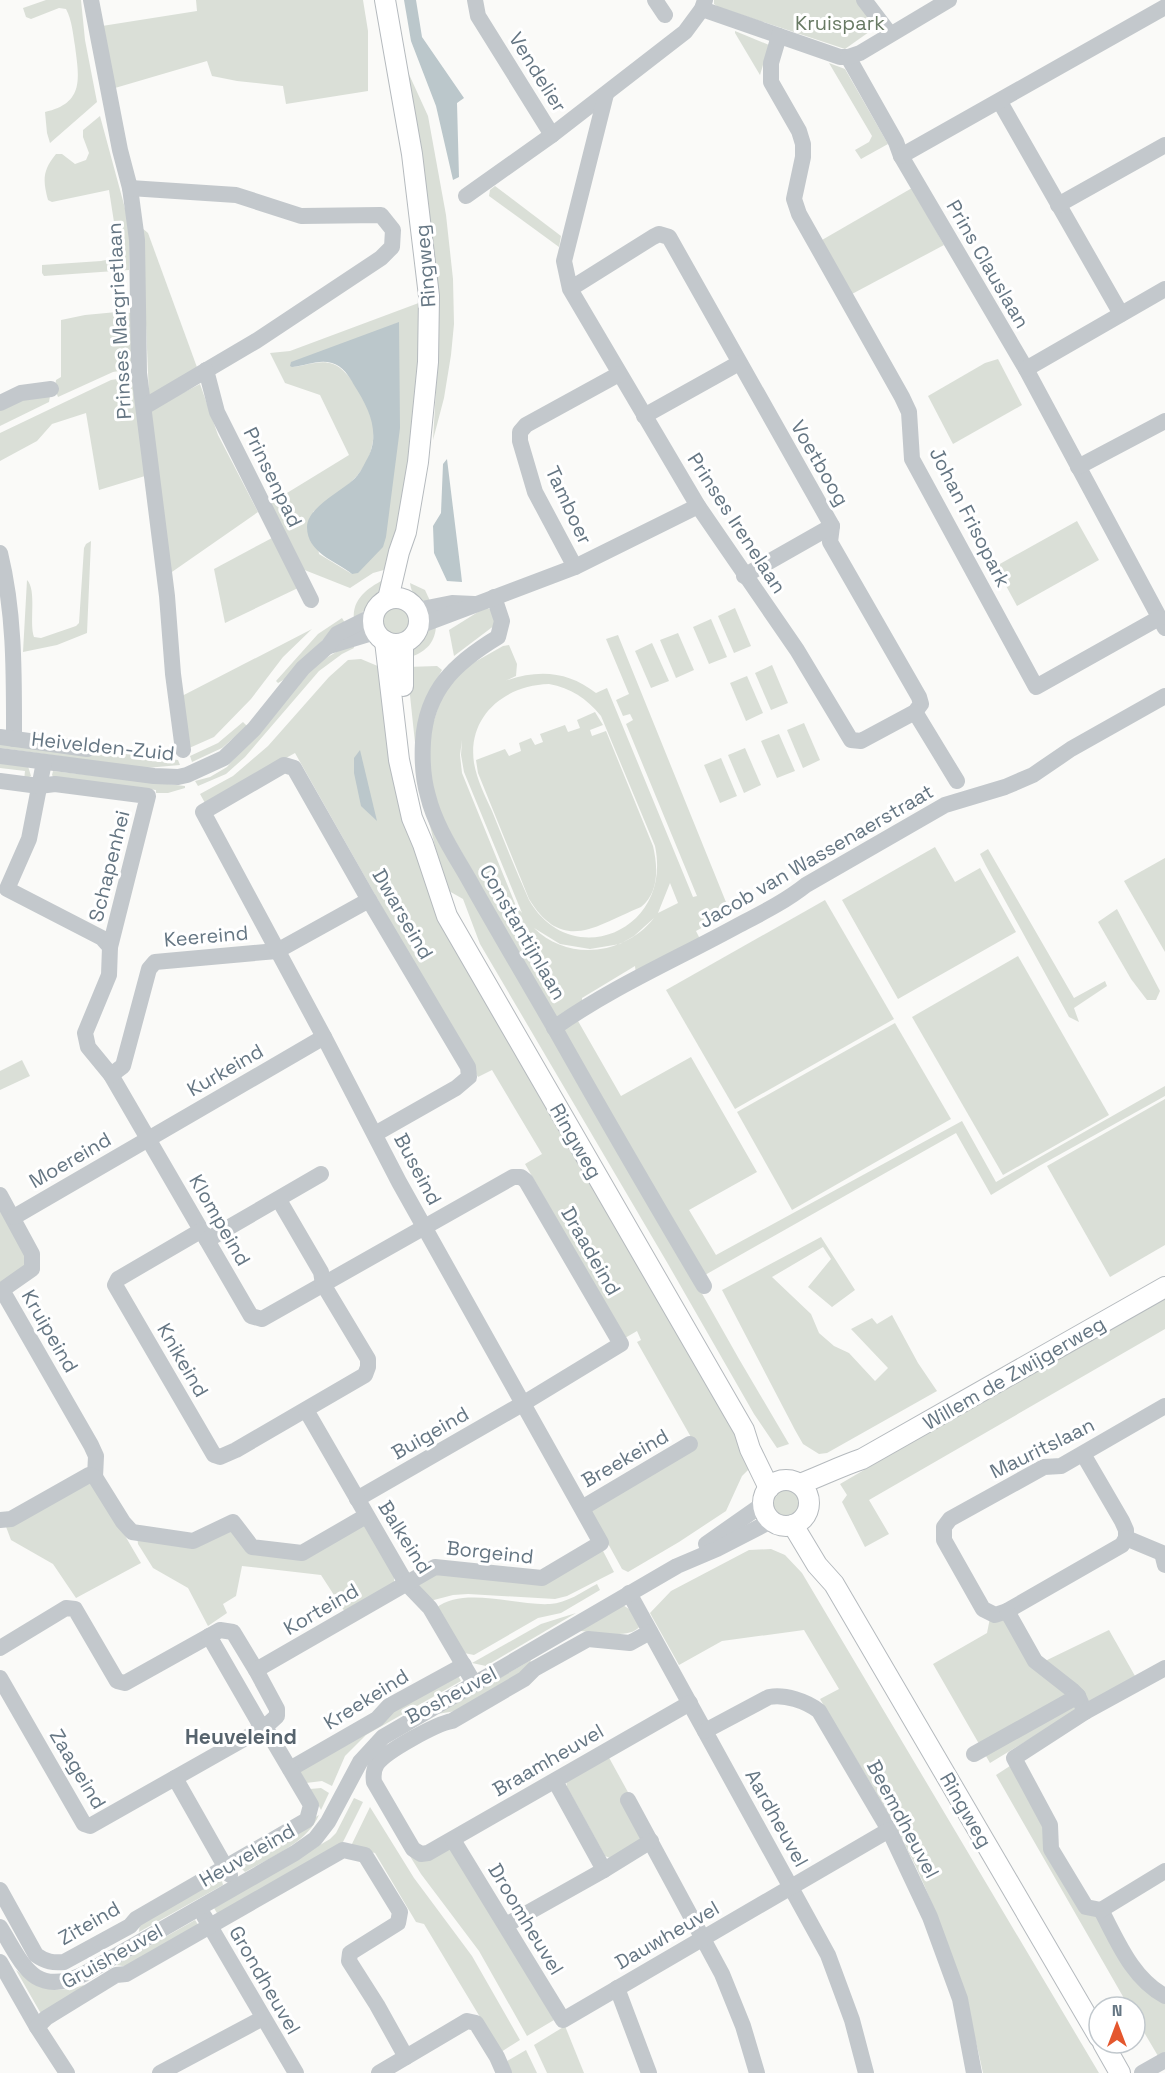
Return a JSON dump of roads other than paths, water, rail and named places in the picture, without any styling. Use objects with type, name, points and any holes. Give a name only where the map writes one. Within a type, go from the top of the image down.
[{"type":"main road","name":"Ringweg","points":[[385,0],[412,154],[429,296],[428,362],[422,427],[406,532],[408,609]]},
{"type":"main road","points":[[376,608],[408,609],[416,634],[384,633],[376,608]]},
{"type":"main road","name":"Ringweg","points":[[384,633],[404,714],[423,844],[447,916],[744,1430],[758,1444],[787,1502],[813,1535],[826,1559],[834,1584],[1087,2016]]},
{"type":"main road","name":"Willem de Zwijgerweg","points":[[787,1502],[819,1477],[840,1466],[862,1459],[1165,1287]]},
{"type":"main road","points":[[1109,2055],[1120,2073]]},
{"type":"street","name":"Prinses Margrietlaan","points":[[92,0],[120,150],[130,188],[137,240],[138,359],[183,750]]},
{"type":"street","name":"Vendelier","points":[[475,0],[478,16],[552,135]]},
{"type":"street","points":[[655,0],[665,15]]},
{"type":"street","points":[[864,0],[890,34]]},
{"type":"street","points":[[466,196],[552,135],[685,32],[703,5],[778,36],[840,57],[848,57],[860,53],[949,0]]},
{"type":"street","points":[[901,156],[1165,7]]},
{"type":"street","name":"Johan Frisopark","points":[[778,36],[771,63],[771,82],[799,131],[803,144],[803,158],[794,199],[799,214],[902,397],[909,412],[912,459],[1036,687],[1162,623]]},
{"type":"street","name":"Prins Clauslaan","points":[[848,57],[896,142],[901,156],[1026,369],[1162,623]]},
{"type":"street","name":"Prinses Irenelaan","points":[[606,93],[564,261],[570,289],[698,506],[797,650],[851,740],[861,741],[915,712]]},
{"type":"street","points":[[1000,102],[1121,314]]},
{"type":"street","points":[[1058,205],[1165,145]]},
{"type":"street","points":[[130,188],[236,195],[301,216],[381,215],[393,230],[392,247],[381,258],[256,341],[144,407]]},
{"type":"street","name":"Voetboog","points":[[570,289],[659,234],[669,237],[832,526],[830,542],[919,697],[921,704],[915,712],[957,781]]},
{"type":"street","points":[[1026,369],[1165,289]]},
{"type":"street","points":[[644,416],[739,363]]},
{"type":"street","name":"Prinsenpad","points":[[206,370],[217,412],[310,600]]},
{"type":"street","name":"Tamboer","points":[[575,567],[535,492],[520,441],[520,432],[526,425],[619,374]]},
{"type":"street","points":[[0,403],[21,393],[51,389]]},
{"type":"street","points":[[1078,467],[1165,421]]},
{"type":"street","points":[[408,609],[477,604],[575,567],[698,506]]},
{"type":"street","points":[[744,576],[832,526]]},
{"type":"street","points":[[0,553],[13,640],[7,738],[87,749]]},
{"type":"street","name":"Constantijnlaan","points":[[494,597],[502,621],[498,638],[476,650],[440,685],[432,700],[426,719],[423,743],[423,770],[428,797],[445,837],[611,1131],[704,1286]]},
{"type":"street","name":"Heivelden-Zuid","points":[[0,756],[154,776],[178,777],[196,772],[224,758],[254,729],[303,668],[328,646],[337,634],[384,633]]},
{"type":"street","name":"Jacob van Wassenaerstraat","points":[[554,1028],[586,1005],[792,896],[806,885],[945,805],[1005,787],[1034,775],[1071,749],[1165,696]]},
{"type":"street","points":[[44,762],[28,839],[4,895],[102,938],[110,947]]},
{"type":"street","name":"Dwarseind","points":[[203,813],[284,765],[294,768],[468,1066],[469,1077],[456,1088],[375,1134]]},
{"type":"street","points":[[0,781],[39,786]]},
{"type":"street","name":"Schapenhei","points":[[39,786],[55,784],[148,796],[110,947],[109,975],[85,1033],[88,1047],[111,1075]]},
{"type":"street","name":"Buseind","points":[[203,813],[425,1226],[601,1543]]},
{"type":"street","points":[[277,951],[369,900]]},
{"type":"street","name":"Keereind","points":[[111,1075],[123,1066],[149,969],[155,962],[277,951]]},
{"type":"street","name":"Kurkeind","points":[[148,1139],[324,1036]]},
{"type":"street","name":"Klompeind","points":[[111,1075],[251,1316],[262,1319],[425,1226]]},
{"type":"street","name":"Moereind","points":[[14,1217],[148,1139]]},
{"type":"street","points":[[205,1235],[279,1200],[321,1174]]},
{"type":"street","name":"Draadeind","points":[[425,1226],[513,1177],[521,1177],[526,1181],[621,1344],[524,1403]]},
{"type":"street","points":[[0,1195],[14,1217]]},
{"type":"street","points":[[279,1200],[321,1272],[323,1284],[368,1359],[365,1375],[306,1410]]},
{"type":"street","name":"Kruipeind","points":[[14,1217],[32,1254],[32,1269],[2,1290],[91,1444],[96,1456],[95,1477]]},
{"type":"street","name":"Knikeind","points":[[205,1235],[117,1279],[115,1285],[214,1455],[220,1457],[236,1450],[306,1410]]},
{"type":"street","name":"Buigeind","points":[[357,1499],[524,1403]]},
{"type":"street","name":"Mauritslaan","points":[[1007,1611],[994,1615],[983,1609],[944,1540],[944,1527],[951,1519],[1044,1467],[1061,1466],[1165,1406]]},
{"type":"street","name":"Balkeind","points":[[306,1410],[406,1583],[430,1608],[474,1683]]},
{"type":"street","name":"Breekeind","points":[[582,1508],[690,1444]]},
{"type":"street","points":[[1083,1454],[1122,1521],[1126,1530],[1126,1538],[1122,1545],[1007,1611],[1035,1661],[1078,1696],[1085,1712]]},
{"type":"street","points":[[0,1520],[11,1519],[89,1475],[95,1477],[123,1522],[132,1532],[193,1541],[233,1522],[252,1547],[302,1553],[366,1515]]},
{"type":"street","name":"Heuveleind","points":[[1,1930],[23,1967],[34,1977],[48,1982],[68,1982],[296,1853],[315,1839],[328,1822],[360,1762],[383,1737],[787,1502]]},
{"type":"street","points":[[1126,1538],[1164,1555]]},
{"type":"street","name":"Borgeind","points":[[406,1583],[435,1567],[542,1578],[601,1543]]},
{"type":"street","name":"Korteind","points":[[256,1670],[406,1583]]},
{"type":"street","name":"Aardheuvel","points":[[629,1593],[828,1955],[852,2020],[866,2073]]},
{"type":"street","points":[[0,1648],[66,1608],[75,1610],[117,1681],[125,1683],[215,1633],[233,1632],[277,1709],[277,1716],[265,1727],[175,1778],[236,1886]]},
{"type":"street","name":"Bosheuvel","points":[[428,1853],[421,1854],[413,1850],[374,1782],[373,1772],[378,1762],[440,1723],[452,1721],[588,1639],[630,1643],[650,1632]]},
{"type":"street","name":"Ziteind","points":[[0,1890],[36,1955],[44,1961],[64,1962],[130,1926],[135,1919],[307,1820],[311,1805],[265,1727],[258,1720],[215,1633]]},
{"type":"street","name":"Kreekeind","points":[[290,1769],[376,1719],[389,1706],[464,1665]]},
{"type":"street","points":[[1165,1668],[1085,1712],[1014,1758],[1050,1825],[1051,1848],[1086,1907],[1101,1910],[1165,1871]]},
{"type":"street","name":"Zaageind","points":[[0,1678],[84,1824],[90,1826],[175,1778]]},
{"type":"street","name":"Beemdheuvel","points":[[705,1731],[769,1697],[778,1695],[810,1704],[819,1711],[889,1830],[930,1917],[960,1999],[974,2073]]},
{"type":"street","points":[[974,1754],[1078,1696]]},
{"type":"street","name":"Braamheuvel","points":[[428,1853],[690,1703]]},
{"type":"street","points":[[555,1781],[604,1870]]},
{"type":"street","points":[[628,1800],[722,1974],[743,2026],[757,2073]]},
{"type":"street","name":"Dauwheuvel","points":[[563,2020],[889,1830]]},
{"type":"street","name":"Droomheuvel","points":[[453,1840],[563,2020]]},
{"type":"street","points":[[506,1925],[651,1842]]},
{"type":"street","name":"Gruisheuvel","points":[[37,2027],[46,2018],[116,1975],[126,1974],[343,1850],[365,1855],[400,1912],[398,1923],[350,1953],[349,1962],[377,2005],[406,2057]]},
{"type":"street","name":"Grondheuvel","points":[[199,1908],[296,2073]]},
{"type":"street","points":[[1101,1910],[1135,1972],[1151,1988],[1165,1996]]},
{"type":"street","points":[[0,1962],[37,2027],[67,2073]]},
{"type":"street","points":[[617,1988],[649,2073]]},
{"type":"street","points":[[160,2073],[263,2018]]},
{"type":"street","points":[[383,2072],[467,2021],[476,2023],[501,2065]]},
{"type":"street","points":[[1142,2073],[1165,2060]]},
{"type":"district","name":"Heuveleind","points":[[241,1737]]},
{"type":"park label","name":"Kruispark","points":[[840,23]]}]
